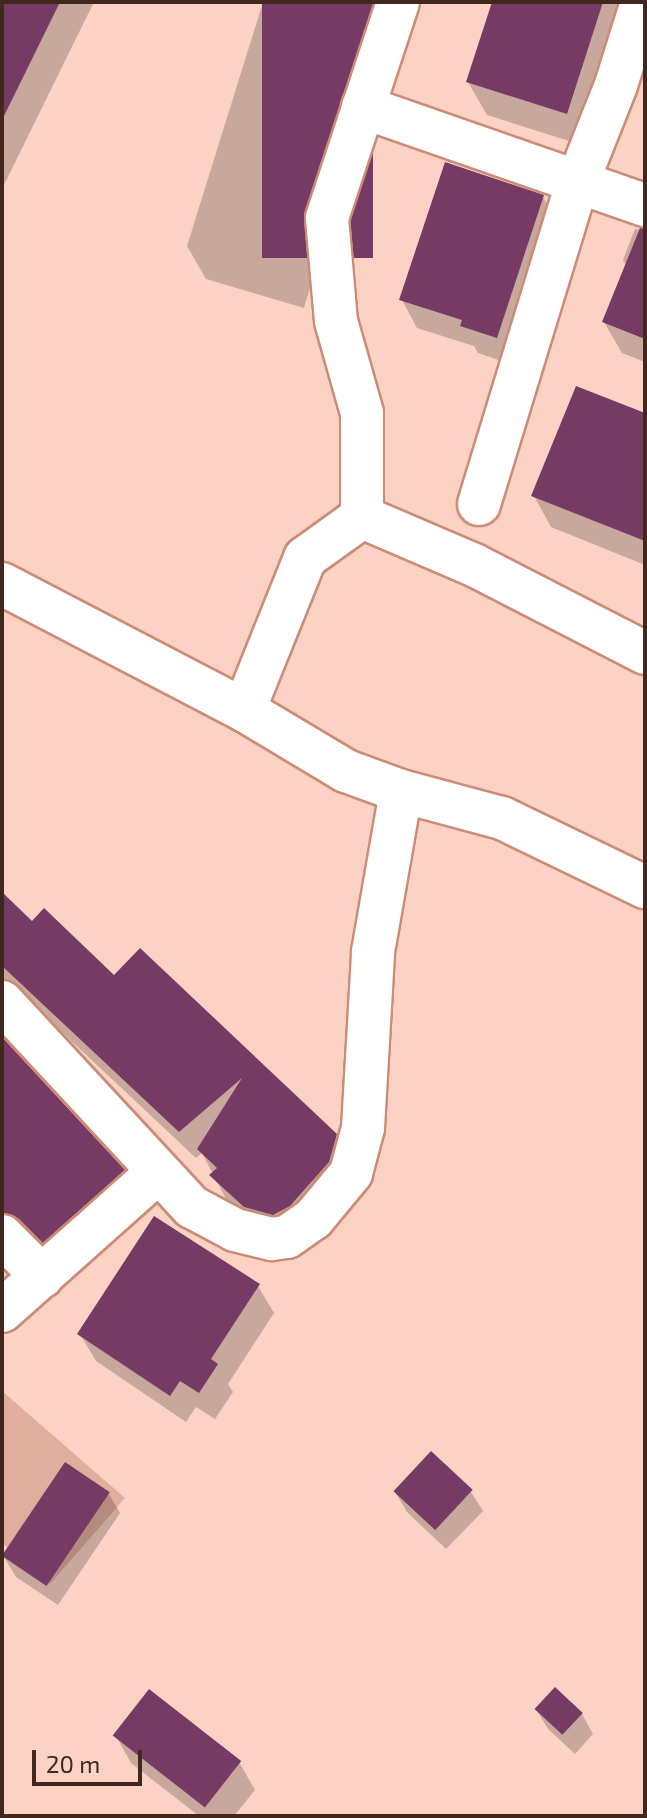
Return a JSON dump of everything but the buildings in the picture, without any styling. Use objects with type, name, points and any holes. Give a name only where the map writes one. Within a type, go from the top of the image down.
[{"type":"street","points":[[362,517],[362,413],[336,321],[327,218],[398,2]]},
{"type":"street","points":[[479,504],[578,181],[616,85],[642,2]]},
{"type":"street","points":[[363,107],[645,205]]},
{"type":"street","points":[[362,517],[474,565],[645,653]]},
{"type":"street","points":[[244,710],[305,558],[362,517]]},
{"type":"street","points":[[2,584],[244,710],[346,771],[401,791],[502,818],[645,887]]},
{"type":"street","points":[[2,1002],[157,1173],[192,1207],[235,1230],[272,1239],[287,1237],[313,1219],[351,1173],[363,1128],[373,952],[401,791]]},
{"type":"street","points":[[2,1311],[157,1173]]},
{"type":"street","points":[[2,1236],[42,1276]]},
{"type":"shaded area","points":[[2,1391],[125,1498],[50,1584],[2,1543]]}]
